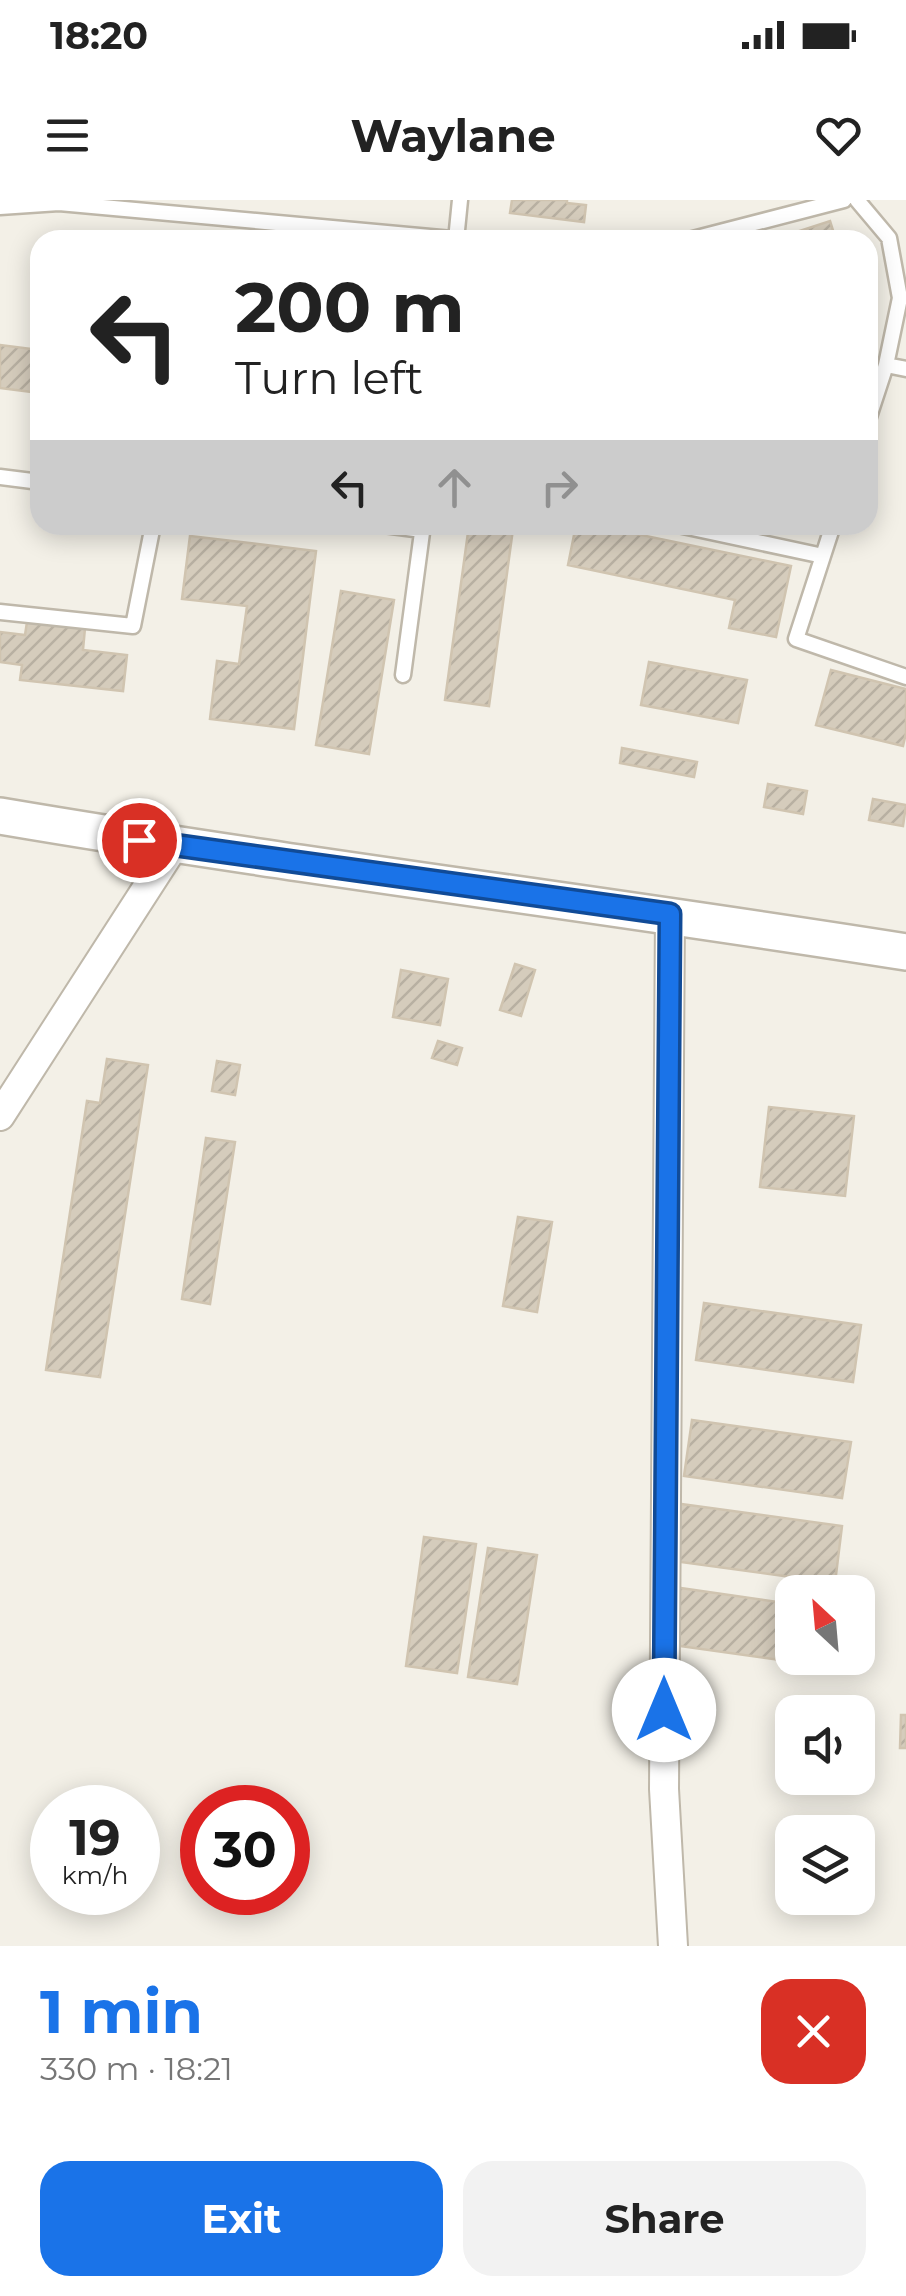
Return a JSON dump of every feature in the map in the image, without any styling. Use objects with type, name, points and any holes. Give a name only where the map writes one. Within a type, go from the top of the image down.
[{"type":"street","points":[[0,816],[174,846],[670,914],[906,952]]},
{"type":"street","points":[[0,1116],[174,846]]},
{"type":"street","points":[[670,914],[664,1790],[673,1946]]},
{"type":"lane","points":[[458,230],[460,200]]},
{"type":"lane","points":[[727,230],[844,200]]},
{"type":"lane","points":[[857,200],[889,238],[900,298],[878,389]]},
{"type":"lane","points":[[0,207],[59,203],[350,230]]},
{"type":"lane","points":[[886,364],[906,368]]},
{"type":"lane","points":[[0,477],[30,481]]},
{"type":"lane","points":[[0,612],[133,626],[151,535]]},
{"type":"lane","points":[[403,675],[422,535]]},
{"type":"lane","points":[[725,535],[823,556]]},
{"type":"lane","points":[[830,535],[796,638],[906,677]]},
{"type":"building","points":[[512,200],[567,200],[586,205],[584,222],[510,213]]},
{"type":"building","points":[[830,221],[833,230],[803,230]]},
{"type":"building","points":[[0,345],[30,349],[30,392],[0,388]]},
{"type":"building","points":[[468,535],[512,535],[489,706],[445,700]]},
{"type":"building","points":[[574,535],[641,535],[791,566],[776,637],[729,628],[735,600],[568,565]]},
{"type":"building","points":[[190,536],[316,551],[294,729],[210,719],[217,661],[239,664],[247,606],[182,599]]},
{"type":"building","points":[[341,591],[394,600],[369,754],[316,745]]},
{"type":"building","points":[[27,622],[85,628],[83,650],[127,655],[123,691],[20,680],[22,665],[0,662],[0,632],[25,635]]},
{"type":"building","points":[[649,662],[747,680],[738,723],[641,705]]},
{"type":"building","points":[[831,670],[906,689],[903,746],[816,725]]},
{"type":"building","points":[[622,748],[697,762],[694,777],[620,763]]},
{"type":"building","points":[[768,784],[807,791],[803,814],[764,807]]},
{"type":"building","points":[[873,799],[906,805],[903,826],[869,820]]},
{"type":"building","points":[[515,964],[535,970],[521,1016],[500,1010]]},
{"type":"building","points":[[401,970],[448,979],[440,1025],[393,1017]]},
{"type":"building","points":[[438,1041],[462,1048],[457,1065],[432,1058]]},
{"type":"building","points":[[107,1059],[148,1065],[100,1377],[46,1370],[87,1101],[100,1103]]},
{"type":"building","points":[[217,1061],[240,1065],[235,1095],[212,1091]]},
{"type":"building","points":[[769,1107],[854,1116],[845,1196],[760,1187]]},
{"type":"building","points":[[206,1138],[235,1142],[210,1304],[182,1299]]},
{"type":"building","points":[[518,1217],[552,1222],[537,1312],[503,1306]]},
{"type":"building","points":[[704,1303],[861,1325],[853,1382],[696,1360]]},
{"type":"building","points":[[692,1420],[851,1442],[842,1498],[684,1476]]},
{"type":"building","points":[[674,1503],[842,1526],[836,1575],[776,1575],[666,1560]]},
{"type":"building","points":[[424,1537],[476,1544],[457,1673],[406,1666]]},
{"type":"building","points":[[488,1548],[537,1555],[517,1684],[468,1677]]},
{"type":"building","points":[[660,1585],[775,1602],[775,1659],[651,1642]]},
{"type":"building","points":[[901,1715],[906,1715],[906,1748],[900,1748]]},
{"type":"route","points":[[139,840],[670,914],[664,1710]]}]
